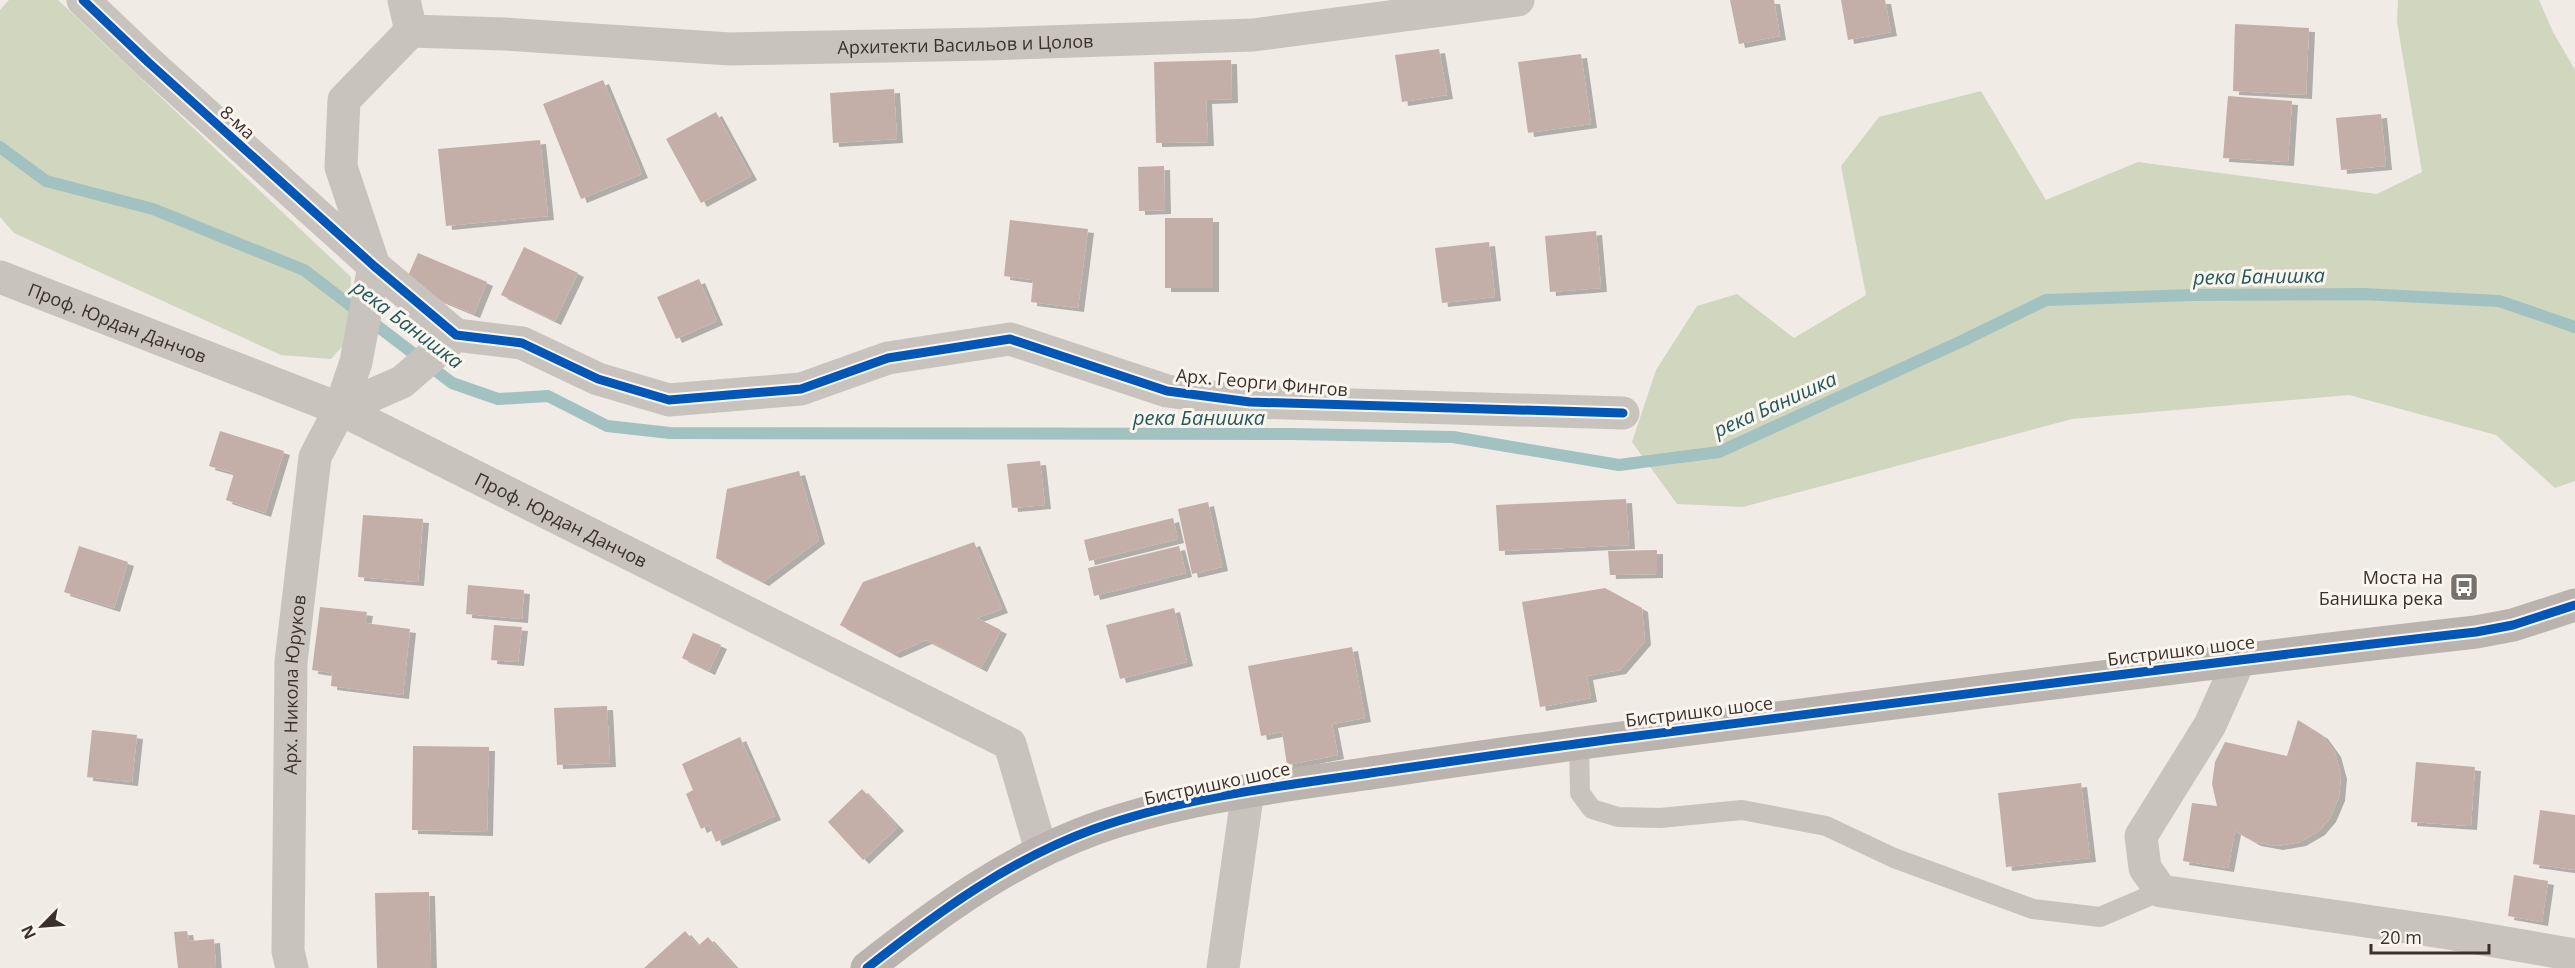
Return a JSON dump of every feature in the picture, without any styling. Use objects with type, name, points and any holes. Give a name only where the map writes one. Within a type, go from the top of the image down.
[{"type":"street","name":"8-ма","points":[[83,0],[147,62],[374,266]]},
{"type":"street","name":"Архитекти Васильов и Цолов","points":[[407,15],[505,34],[730,49],[987,44],[1253,35],[1518,0]]},
{"type":"street","points":[[340,409],[402,382],[456,334],[374,266],[341,167],[344,100],[407,15]]},
{"type":"street","name":"Арх. Никола Юруков","points":[[292,968],[288,951],[291,662],[315,457],[340,409],[356,362],[374,266]]},
{"type":"street","name":"Проф. Юрдан Данчов","points":[[0,277],[340,409],[1010,744],[1041,850]]},
{"type":"street","name":"Арх. Георги Фингов","points":[[456,334],[522,343],[598,379],[669,400],[801,389],[888,358],[1010,339],[1167,391],[1250,402],[1623,413]]},
{"type":"street","name":"Бистришко шосе","points":[[867,968],[934,915],[1041,850],[1098,828],[1175,806],[1248,790],[1579,743],[2240,658],[2476,632],[2513,625],[2575,605]]},
{"type":"street","points":[[2240,658],[2210,725],[2141,836],[2145,868],[2161,891],[2436,931],[2575,955]]},
{"type":"street","points":[[1223,968],[1248,790]]},
{"type":"lane","points":[[1579,743],[1580,793],[1592,809],[1618,817],[1660,818],[1742,810],[1826,826],[1894,858],[2033,909],[2100,916],[2161,891]]},
{"type":"green space","points":[[9,0],[58,0],[351,277],[348,340],[331,359],[281,355],[14,233],[0,217],[0,10]]},
{"type":"green space","points":[[2398,0],[2539,0],[2553,32],[2575,70],[2575,481],[2555,488],[2496,435],[2349,395],[2072,419],[1743,507],[1677,504],[1632,442],[1656,370],[1697,306],[1737,294],[1794,338],[1866,295],[1841,166],[1879,117],[1981,91],[2046,200],[2138,162],[2377,194],[2422,172],[2397,22]]},
{"type":"building","points":[[1730,0],[1774,0],[1780,36],[1739,44]]},
{"type":"building","points":[[1841,0],[1885,0],[1891,32],[1848,40]]},
{"type":"building","points":[[2235,24],[2309,28],[2306,95],[2233,91]]},
{"type":"building","points":[[1439,49],[1447,95],[1402,102],[1395,55]]},
{"type":"building","points":[[1581,54],[1591,124],[1528,133],[1518,62]]},
{"type":"building","points":[[1231,60],[1232,99],[1206,100],[1208,142],[1156,143],[1154,62]]},
{"type":"building","points":[[603,80],[642,174],[581,199],[543,104]]},
{"type":"building","points":[[894,89],[897,139],[833,143],[830,93]]},
{"type":"building","points":[[2228,96],[2292,101],[2288,162],[2223,158]]},
{"type":"building","points":[[716,112],[751,176],[701,203],[666,139]]},
{"type":"building","points":[[2381,114],[2386,166],[2341,170],[2336,118]]},
{"type":"building","points":[[540,140],[548,216],[446,226],[438,149]]},
{"type":"building","points":[[1164,166],[1165,210],[1139,211],[1138,167]]},
{"type":"building","points":[[1165,218],[1213,218],[1213,288],[1165,288]]},
{"type":"building","points":[[1010,220],[1088,229],[1078,308],[1031,302],[1033,280],[1004,276]]},
{"type":"building","points":[[1596,231],[1601,288],[1550,292],[1545,236]]},
{"type":"building","points":[[1489,242],[1495,297],[1442,303],[1435,248]]},
{"type":"building","points":[[524,247],[578,273],[555,321],[501,295]]},
{"type":"building","points":[[418,253],[487,282],[474,314],[404,285]]},
{"type":"building","points":[[699,279],[717,321],[676,339],[657,297]]},
{"type":"building","points":[[220,431],[284,451],[265,513],[226,500],[234,473],[209,466]]},
{"type":"building","points":[[1040,461],[1045,505],[1012,508],[1007,464]]},
{"type":"building","points":[[799,471],[819,540],[763,582],[716,558],[727,489]]},
{"type":"building","points":[[1626,499],[1629,545],[1499,551],[1496,505]]},
{"type":"building","points":[[1208,502],[1222,567],[1192,574],[1178,509]]},
{"type":"building","points":[[363,515],[423,519],[418,582],[358,577]]},
{"type":"building","points":[[1173,518],[1178,539],[1089,561],[1084,540]]},
{"type":"building","points":[[974,542],[1002,609],[977,618],[1001,630],[981,668],[926,640],[894,654],[840,625],[863,582]]},
{"type":"building","points":[[79,546],[128,562],[114,608],[64,592]]},
{"type":"building","points":[[1179,546],[1186,573],[1094,596],[1088,568]]},
{"type":"building","points":[[1657,550],[1657,574],[1610,575],[1608,551]]},
{"type":"building","points":[[468,585],[524,590],[522,619],[466,614]]},
{"type":"building","points":[[1605,588],[1642,608],[1645,641],[1620,670],[1587,676],[1591,698],[1540,707],[1522,602]]},
{"type":"building","points":[[320,607],[367,612],[365,623],[410,629],[403,695],[331,686],[332,673],[312,670]]},
{"type":"building","points":[[1174,608],[1187,662],[1120,679],[1106,625]]},
{"type":"building","points":[[494,625],[522,627],[518,662],[491,660]]},
{"type":"building","points":[[693,633],[721,645],[709,671],[682,658]]},
{"type":"building","points":[[1352,647],[1365,718],[1332,724],[1338,755],[1287,765],[1282,732],[1261,736],[1248,666]]},
{"type":"building","points":[[607,706],[610,763],[557,765],[554,708]]},
{"type":"building","points":[[2298,720],[2322,735],[2335,753],[2341,775],[2339,797],[2330,818],[2319,831],[2300,842],[2277,846],[2255,842],[2235,831],[2228,868],[2183,861],[2192,803],[2217,806],[2212,784],[2215,762],[2225,742],[2287,756]]},
{"type":"building","points":[[92,730],[137,735],[132,782],[87,777]]},
{"type":"building","points":[[740,737],[775,816],[716,842],[709,825],[701,829],[686,794],[693,790],[682,764]]},
{"type":"building","points":[[413,746],[489,747],[487,832],[412,830]]},
{"type":"building","points":[[2416,762],[2475,767],[2471,826],[2411,822]]},
{"type":"building","points":[[2081,783],[2090,858],[2006,867],[1998,793]]},
{"type":"building","points":[[862,789],[898,827],[863,860],[828,822]]},
{"type":"building","points":[[2540,810],[2575,815],[2575,870],[2533,864]]},
{"type":"building","points":[[2514,875],[2548,881],[2542,922],[2508,916]]},
{"type":"building","points":[[429,892],[431,968],[377,968],[375,893]]},
{"type":"building","points":[[187,931],[189,941],[214,939],[216,968],[178,968],[174,932]]},
{"type":"building","points":[[685,931],[698,946],[708,937],[736,968],[644,968]]},
{"type":"waterway","name":"река Банишка","points":[[0,147],[46,181],[153,209],[304,270],[452,383],[498,399],[548,396],[607,426],[670,433],[1291,434],[1453,437],[1619,465],[1719,452],[2046,300],[2193,295],[2363,294],[2499,301],[2575,327]]},
{"type":"cycle path","points":[[83,0],[148,62],[374,266],[456,335],[522,343],[598,379],[669,400],[801,389],[888,358],[1010,339],[1167,391],[1250,402],[1623,413]]},
{"type":"cycle path","points":[[867,968],[920,927],[975,889],[1033,856],[1094,829],[1194,801],[1596,741],[2476,632],[2513,625],[2575,605]]},
{"type":"place","name":"Моста на Банишка река","points":[[2464,587]]}]
